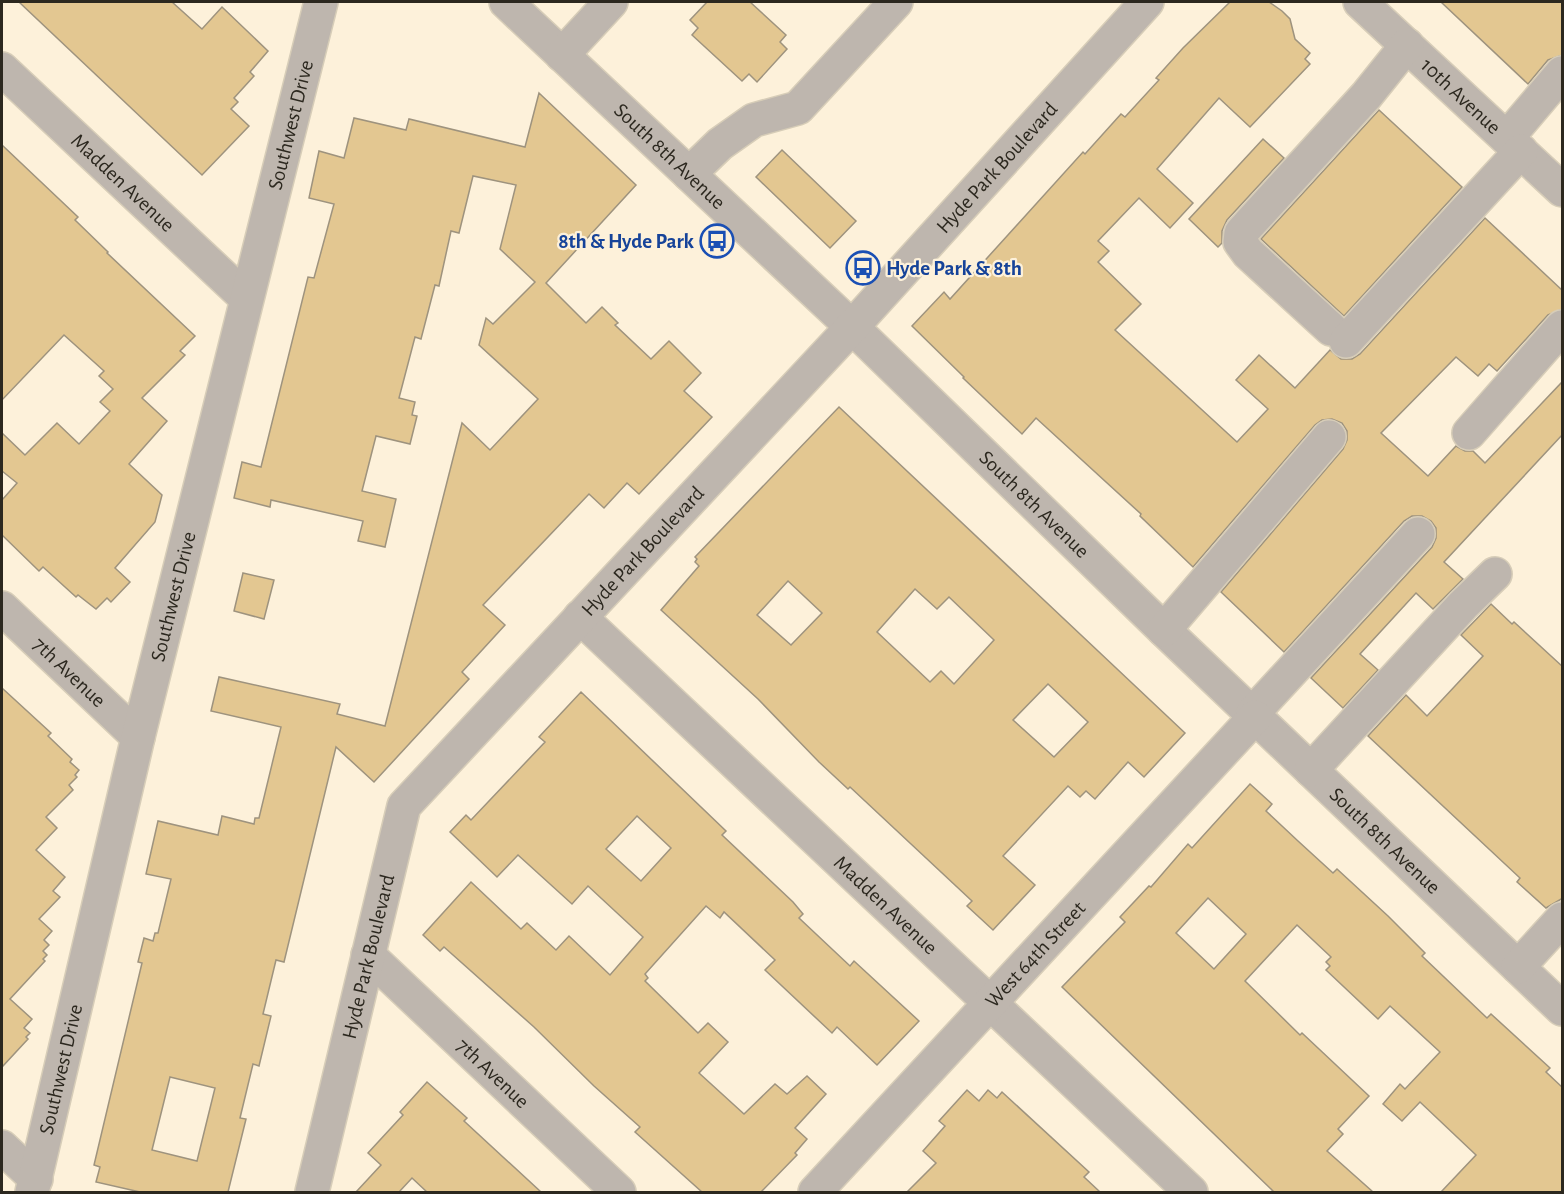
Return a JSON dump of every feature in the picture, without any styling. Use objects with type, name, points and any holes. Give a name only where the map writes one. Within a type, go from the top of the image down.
[{"type":"street","name":"Southwest Drive","points":[[34,1186],[138,736],[321,2]]},
{"type":"street","name":"South 8th Avenue","points":[[506,2],[852,327],[1164,630],[1563,1009]]},
{"type":"street","points":[[562,55],[611,2]]},
{"type":"street","points":[[689,174],[720,144],[754,120],[798,108],[896,2]]},
{"type":"street","name":"Hyde Park Boulevard","points":[[312,1192],[404,806],[852,327],[1147,2]]},
{"type":"street","name":"10th Avenue","points":[[1360,2],[1563,190]]},
{"type":"street","points":[[1407,45],[1366,96],[1241,233],[1240,242],[1248,253],[1339,335],[1514,144],[1563,73]]},
{"type":"street","name":"Madden Avenue","points":[[2,69],[246,298]]},
{"type":"street","points":[[1468,433],[1563,327]]},
{"type":"street","points":[[1164,630],[1329,436]]},
{"type":"street","name":"West 64th Street","points":[[814,1192],[1418,534]]},
{"type":"street","points":[[1311,770],[1462,605],[1495,574]]},
{"type":"street","name":"7th Avenue","points":[[2,608],[138,736]]},
{"type":"street","name":"Madden Avenue","points":[[580,617],[1191,1192]]},
{"type":"street","points":[[1518,967],[1563,919]]},
{"type":"street","name":"7th Avenue","points":[[368,955],[619,1192]]},
{"type":"street","points":[[2,1147],[34,1186]]},
{"type":"building","points":[[19,2],[172,2],[202,29],[222,7],[268,51],[250,72],[254,76],[234,98],[238,102],[231,109],[249,126],[202,175]]},
{"type":"building","points":[[707,2],[750,2],[786,35],[780,42],[787,49],[757,82],[749,74],[742,81],[692,35],[698,28],[690,20]]},
{"type":"building","points":[[1230,2],[1269,2],[1282,11],[1290,19],[1295,39],[1310,53],[1305,59],[1310,64],[1250,127],[1219,98],[1157,169],[1193,203],[1170,228],[1139,198],[1098,241],[1109,251],[1098,262],[1141,304],[1115,330],[1237,442],[1268,409],[1236,380],[1259,355],[1295,388],[1330,350],[1341,359],[1352,359],[1360,354],[1485,218],[1563,291],[1563,309],[1548,315],[1497,371],[1489,364],[1478,376],[1456,357],[1381,433],[1428,476],[1456,446],[1465,451],[1473,451],[1485,463],[1563,381],[1563,434],[1444,562],[1463,579],[1433,609],[1416,593],[1360,654],[1378,670],[1343,708],[1311,678],[1432,547],[1436,538],[1436,528],[1431,521],[1422,516],[1412,516],[1404,521],[1284,652],[1221,592],[1343,449],[1347,440],[1347,431],[1342,423],[1332,419],[1322,420],[1315,425],[1193,567],[1140,516],[1141,514],[1036,418],[1022,434],[912,326],[944,292],[950,299],[1083,152],[1085,154],[1121,114],[1125,117],[1159,80],[1156,78],[1183,48]]},
{"type":"building","points":[[1441,2],[1563,2],[1563,55],[1548,60],[1528,84]]},
{"type":"building","points":[[539,93],[636,185],[546,283],[586,323],[602,307],[618,323],[615,325],[651,359],[669,341],[701,373],[684,391],[712,417],[639,494],[627,483],[604,508],[589,494],[483,605],[505,625],[462,672],[469,679],[374,782],[336,747],[284,962],[276,960],[263,1014],[271,1016],[259,1066],[253,1064],[240,1118],[246,1119],[228,1192],[140,1192],[96,1182],[100,1167],[94,1165],[142,963],[138,962],[144,938],[153,941],[155,933],[158,933],[171,879],[146,874],[158,821],[218,835],[222,816],[254,824],[255,818],[259,818],[281,727],[211,711],[219,677],[340,704],[337,714],[385,726],[462,423],[490,450],[538,399],[479,345],[486,318],[493,324],[535,282],[500,249],[516,185],[473,176],[459,233],[451,231],[439,286],[435,285],[421,339],[415,337],[399,398],[415,402],[412,415],[417,416],[410,444],[376,436],[362,491],[396,499],[385,547],[358,541],[363,521],[271,500],[270,507],[234,498],[242,462],[261,467],[308,277],[314,278],[334,204],[309,198],[319,151],[344,158],[354,118],[406,130],[409,119],[525,147]],"holes":[[[170,1077],[215,1088],[197,1161],[152,1150]]]},
{"type":"building","points":[[1379,110],[1462,187],[1344,316],[1261,239]]},
{"type":"building","points":[[1263,139],[1284,158],[1227,220],[1222,231],[1222,243],[1218,247],[1189,219]]},
{"type":"building","points":[[2,145],[78,217],[75,220],[107,253],[195,336],[180,351],[185,355],[142,398],[167,421],[129,464],[162,495],[155,522],[115,568],[130,582],[111,602],[107,598],[96,609],[78,595],[76,597],[43,567],[39,571],[2,535],[2,500],[17,483],[2,471],[2,433],[25,455],[57,423],[79,444],[110,411],[100,402],[113,389],[99,376],[104,371],[64,335],[2,400]]},
{"type":"building","points":[[782,150],[856,221],[830,248],[756,177]]},
{"type":"building","points":[[839,407],[1185,733],[1144,777],[1128,762],[1095,799],[1086,791],[1080,797],[1068,786],[1003,856],[1035,885],[993,930],[967,906],[972,901],[850,787],[848,789],[819,762],[758,699],[661,610],[699,566],[695,562],[697,559],[695,557]],"holes":[[[788,581],[822,613],[791,645],[757,615]],[[915,589],[937,609],[949,597],[994,640],[954,684],[941,671],[930,682],[877,632]],[[1048,684],[1088,722],[1054,757],[1013,720]]]},
{"type":"building","points":[[243,573],[274,580],[264,619],[234,611]]},
{"type":"building","points":[[1491,604],[1563,667],[1563,898],[1546,908],[1517,882],[1520,878],[1368,736],[1406,695],[1427,716],[1483,656],[1461,635]]},
{"type":"building","points":[[2,688],[51,733],[48,736],[72,759],[70,762],[79,770],[75,775],[77,777],[69,785],[73,790],[46,817],[57,828],[36,850],[65,877],[53,891],[60,897],[39,919],[52,931],[44,940],[49,945],[43,951],[47,955],[43,959],[45,961],[10,999],[32,1019],[24,1028],[30,1033],[26,1037],[28,1039],[2,1067]]},
{"type":"building","points":[[581,692],[726,831],[722,835],[793,902],[803,914],[799,918],[850,966],[854,961],[919,1021],[877,1065],[837,1027],[832,1033],[765,970],[775,960],[724,912],[720,918],[706,906],[645,974],[648,978],[645,981],[698,1033],[708,1023],[728,1042],[699,1073],[744,1114],[775,1084],[787,1094],[807,1076],[826,1094],[795,1128],[807,1139],[795,1153],[797,1155],[761,1192],[702,1192],[635,1132],[640,1127],[534,1027],[444,947],[440,951],[423,935],[471,882],[521,929],[527,923],[556,950],[569,936],[610,975],[643,937],[588,886],[572,904],[518,855],[497,877],[450,832],[466,815],[471,820],[545,742],[539,737]],"holes":[[[637,816],[671,848],[641,881],[606,849]]]},
{"type":"building","points":[[1250,784],[1272,804],[1266,811],[1333,873],[1337,869],[1388,916],[1425,953],[1422,956],[1487,1018],[1491,1014],[1550,1068],[1546,1072],[1563,1088],[1563,1192],[1441,1192],[1476,1155],[1420,1102],[1402,1121],[1383,1104],[1400,1084],[1405,1089],[1440,1052],[1390,1006],[1378,1019],[1326,970],[1330,966],[1326,962],[1331,957],[1297,925],[1245,981],[1300,1035],[1302,1033],[1369,1096],[1338,1129],[1343,1134],[1327,1151],[1373,1192],[1274,1192],[1062,987],[1125,922],[1120,917],[1149,886],[1151,887],[1188,844],[1192,848]],"holes":[[[1208,898],[1246,934],[1214,969],[1176,933]]]},
{"type":"building","points":[[427,1082],[467,1118],[464,1121],[541,1192],[427,1192],[412,1178],[399,1192],[356,1192],[381,1165],[368,1153],[403,1115],[400,1112]]},
{"type":"building","points":[[967,1090],[979,1101],[988,1090],[997,1098],[1002,1092],[1089,1172],[1084,1177],[1100,1192],[907,1192],[936,1163],[923,1151],[945,1126],[939,1121]]},
{"type":"place","name":"8th & Hyde Park","points":[[717,241]]},
{"type":"place","name":"Hyde Park & 8th","points":[[863,268]]}]
